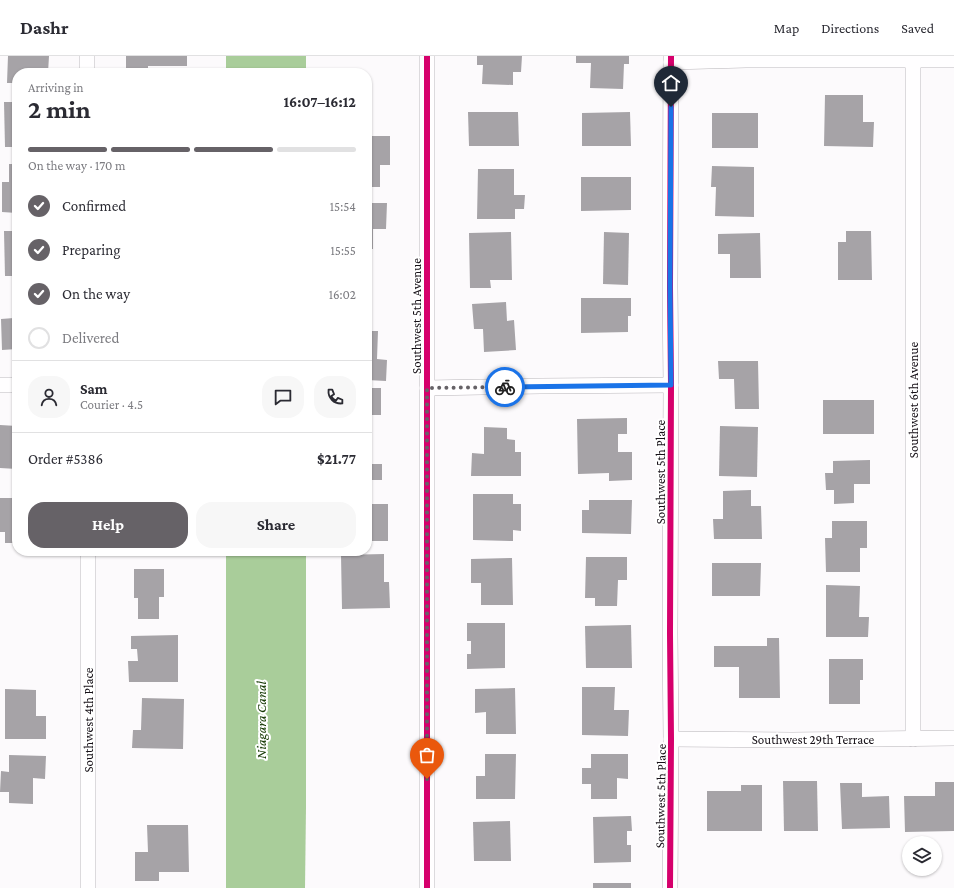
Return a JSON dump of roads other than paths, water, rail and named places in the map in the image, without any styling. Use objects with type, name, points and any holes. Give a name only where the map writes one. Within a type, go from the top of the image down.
[{"type":"street","points":[[87,56],[87,68]]},
{"type":"street","name":"Southwest 5th Avenue","points":[[427,56],[427,888]]},
{"type":"street","points":[[671,59],[954,60]]},
{"type":"street","name":"Southwest 5th Place","points":[[670,888],[671,59]]},
{"type":"street","name":"Southwest 6th Avenue","points":[[912,739],[913,61]]},
{"type":"street","points":[[0,385],[12,385]]},
{"type":"street","points":[[427,388],[671,385]]},
{"type":"street","name":"Southwest 4th Place","points":[[88,556],[88,888]]},
{"type":"street","name":"Southwest 29th Terrace","points":[[671,740],[954,738]]},
{"type":"water","points":[[226,56],[306,56],[306,68],[226,68]]},
{"type":"water","name":"Niagara Canal","points":[[226,556],[306,556],[305,888],[226,888]]}]
